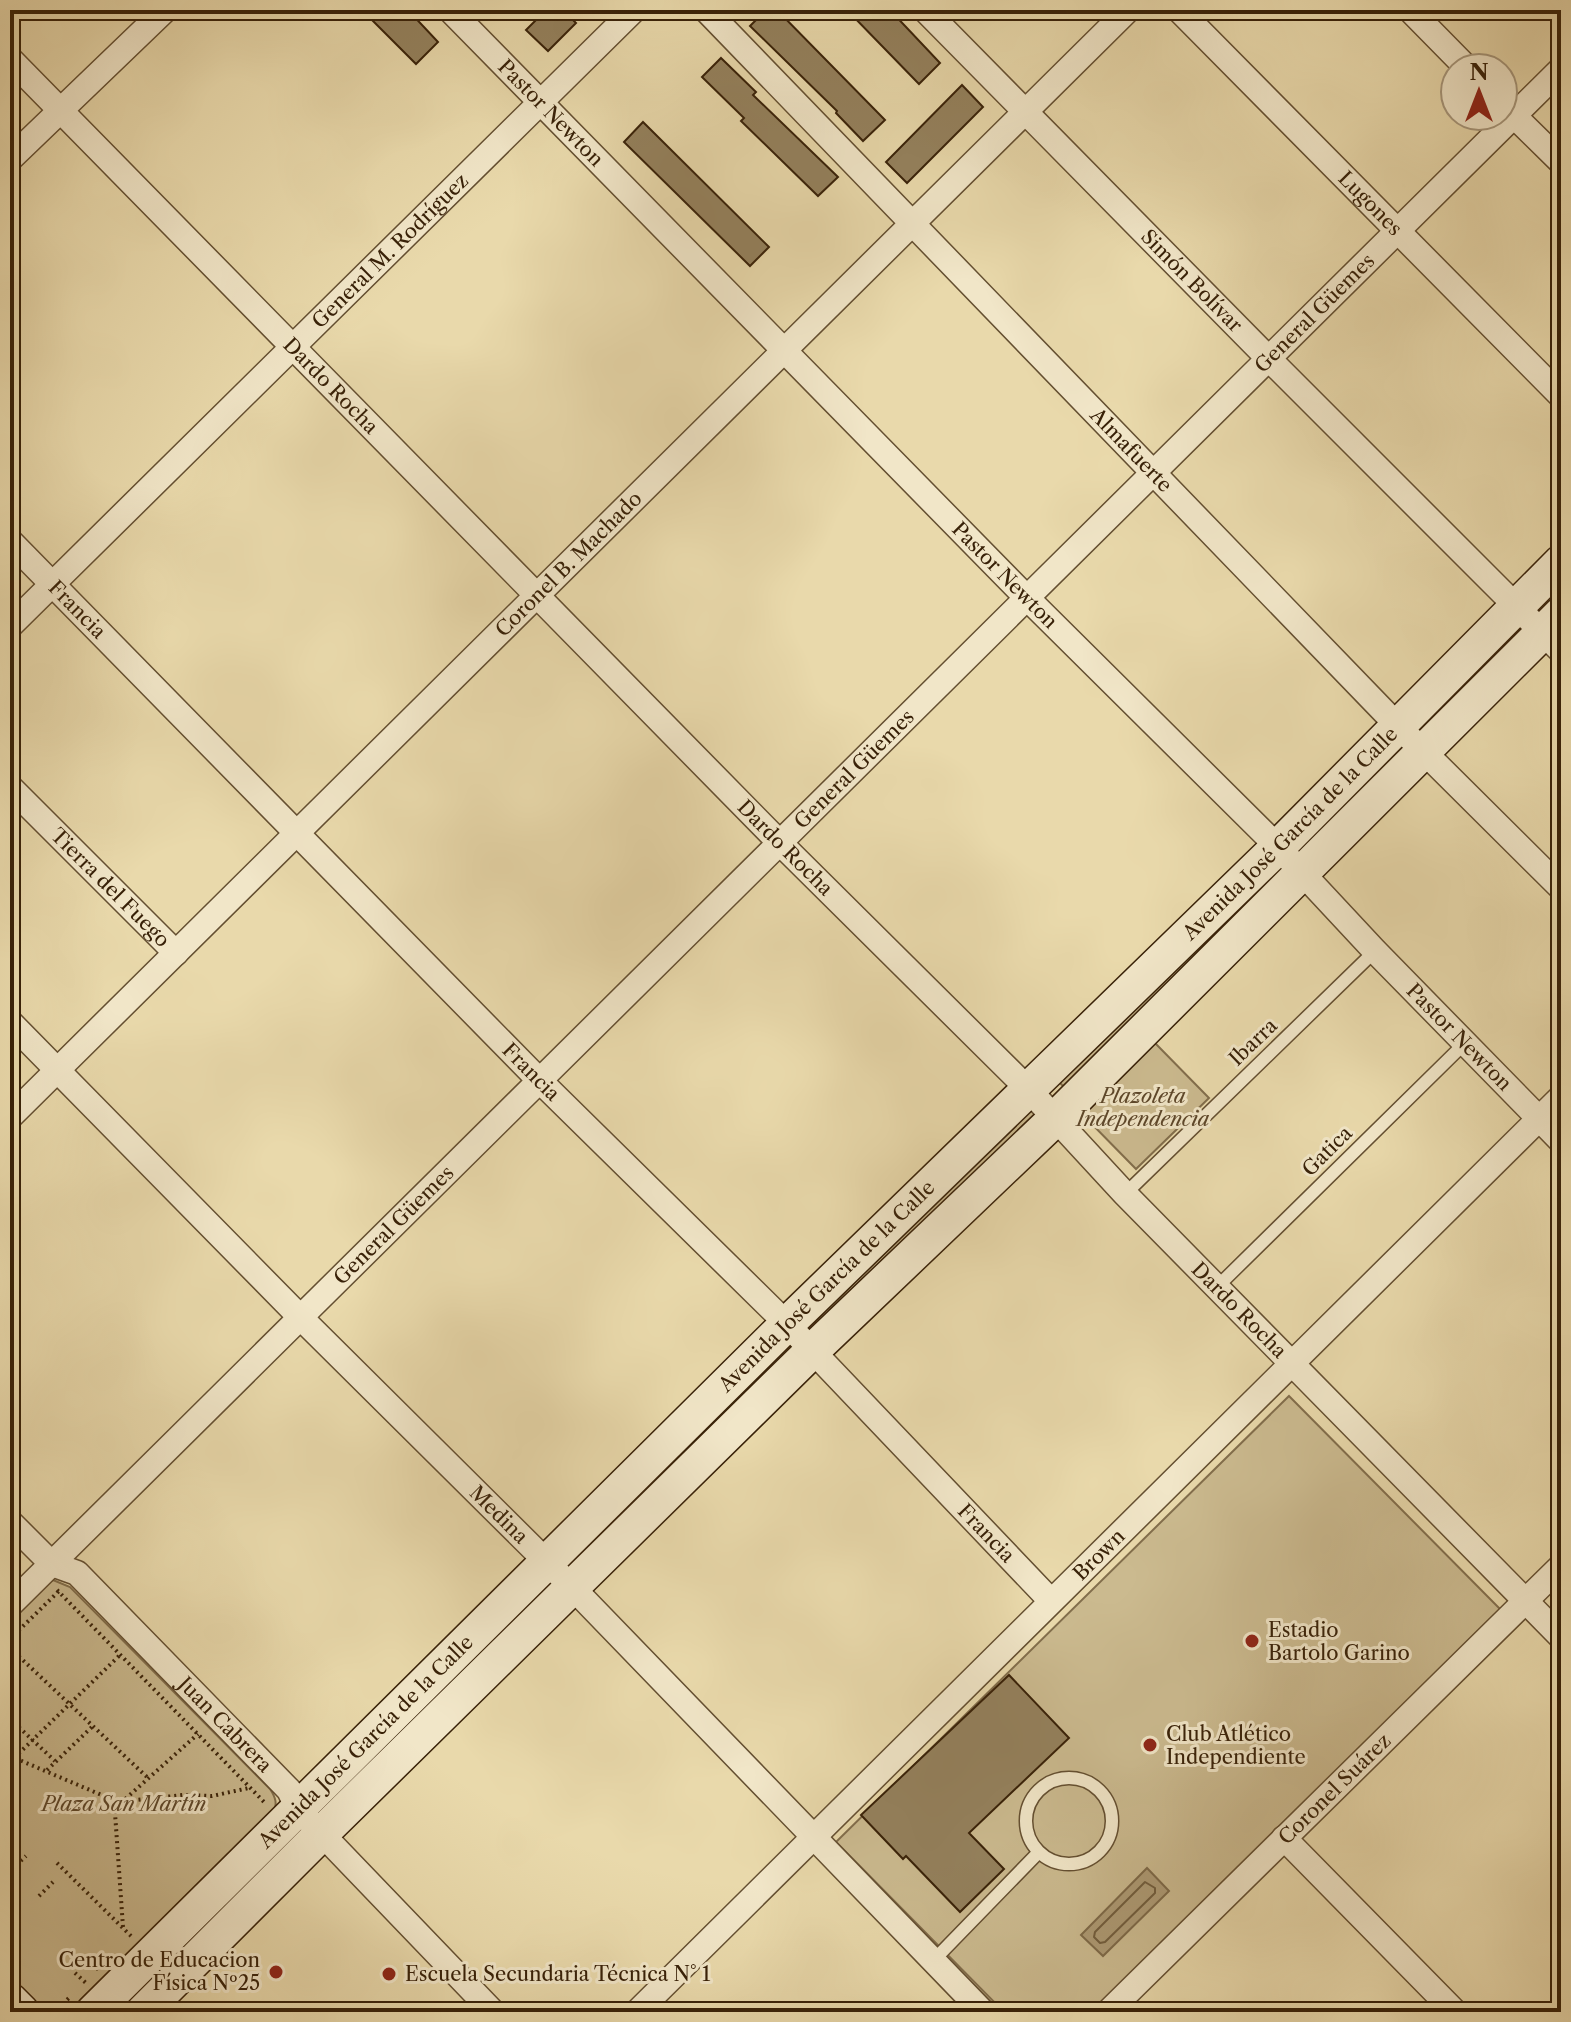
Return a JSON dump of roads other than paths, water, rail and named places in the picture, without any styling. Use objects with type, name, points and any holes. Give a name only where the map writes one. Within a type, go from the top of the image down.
[{"type":"main road","name":"Avenida José García de la Calle","points":[[143,2012],[301,1821],[547,1564],[787,1324],[1278,847],[1561,562]]},
{"type":"main road","name":"Avenida José García de la Calle","points":[[89,1998],[573,1588],[812,1351],[1056,1118],[1423,750],[1555,632]]},
{"type":"main road","points":[[10,2000],[22,2012]]},
{"type":"street","points":[[10,159],[165,10]]},
{"type":"street","name":"Pastor Newton","points":[[450,10],[1027,598],[1278,847],[1561,1141]]},
{"type":"street","name":"General M. Rodríguez","points":[[10,626],[634,10]]},
{"type":"street","name":"Almafuerte","points":[[706,10],[1398,726],[1561,888]]},
{"type":"street","name":"Simón Bolívar","points":[[925,10],[1517,605],[1555,632]]},
{"type":"street","name":"Coronel B. Machado","points":[[10,1117],[1128,10]]},
{"type":"street","name":"Lugones","points":[[1179,10],[1561,396]]},
{"type":"street","points":[[1410,10],[1451,52]]},
{"type":"street","name":"Dardo Rocha","points":[[10,59],[780,843],[1029,1090],[1125,1194],[1561,1637]]},
{"type":"street","name":"General Güemes","points":[[1519,101],[1561,69]]},
{"type":"street","points":[[1519,121],[1561,162]]},
{"type":"street","name":"General Güemes","points":[[10,1605],[50,1577],[301,1318],[1397,232],[1488,132]]},
{"type":"street","name":"Francia","points":[[10,541],[540,1081],[787,1324],[1051,1601]]},
{"type":"street","name":"Tierra del Fuego","points":[[10,787],[176,953]]},
{"type":"street","name":"Medina","points":[[10,1022],[301,1318],[573,1588],[983,2012]]},
{"type":"street","name":"Brown","points":[[637,2012],[1561,1097]]},
{"type":"street","name":"Juan Cabrera","points":[[10,1522],[50,1577],[77,1573],[289,1790],[301,1821],[493,2012]]},
{"type":"street","name":"Coronel Suárez","points":[[1108,2012],[1561,1566]]},
{"type":"street","points":[[1284,1838],[1455,2012]]},
{"type":"lane","name":"Ibarra","points":[[1125,1194],[1375,951]]},
{"type":"lane","name":"Gatica","points":[[1217,1287],[1465,1043]]},
{"type":"lane","points":[[1072,1777],[1097,1787],[1109,1804],[1113,1827],[1104,1848],[1084,1863],[1052,1862],[1038,1853],[1025,1826],[1029,1801],[1043,1785],[1072,1777]]},
{"type":"lane","points":[[933,1961],[1038,1853]]},
{"type":"water","points":[[1147,1868],[1169,1891],[1103,1956],[1081,1935]]},
{"type":"place","name":"Estadio Bartolo Garino","points":[[1252,1641]]},
{"type":"place","name":"Club Atlético Independiente","points":[[1150,1745]]},
{"type":"place","name":"Centro de Educacion Física Nº25","points":[[276,1972]]},
{"type":"place","name":"Escuela Secundaria Técnica N° 1","points":[[389,1974]]},
{"type":"park label","name":"Plazoleta Independencia","points":[[1143,1108]]},
{"type":"park label","name":"Plaza San Martín","points":[[124,1804]]}]
